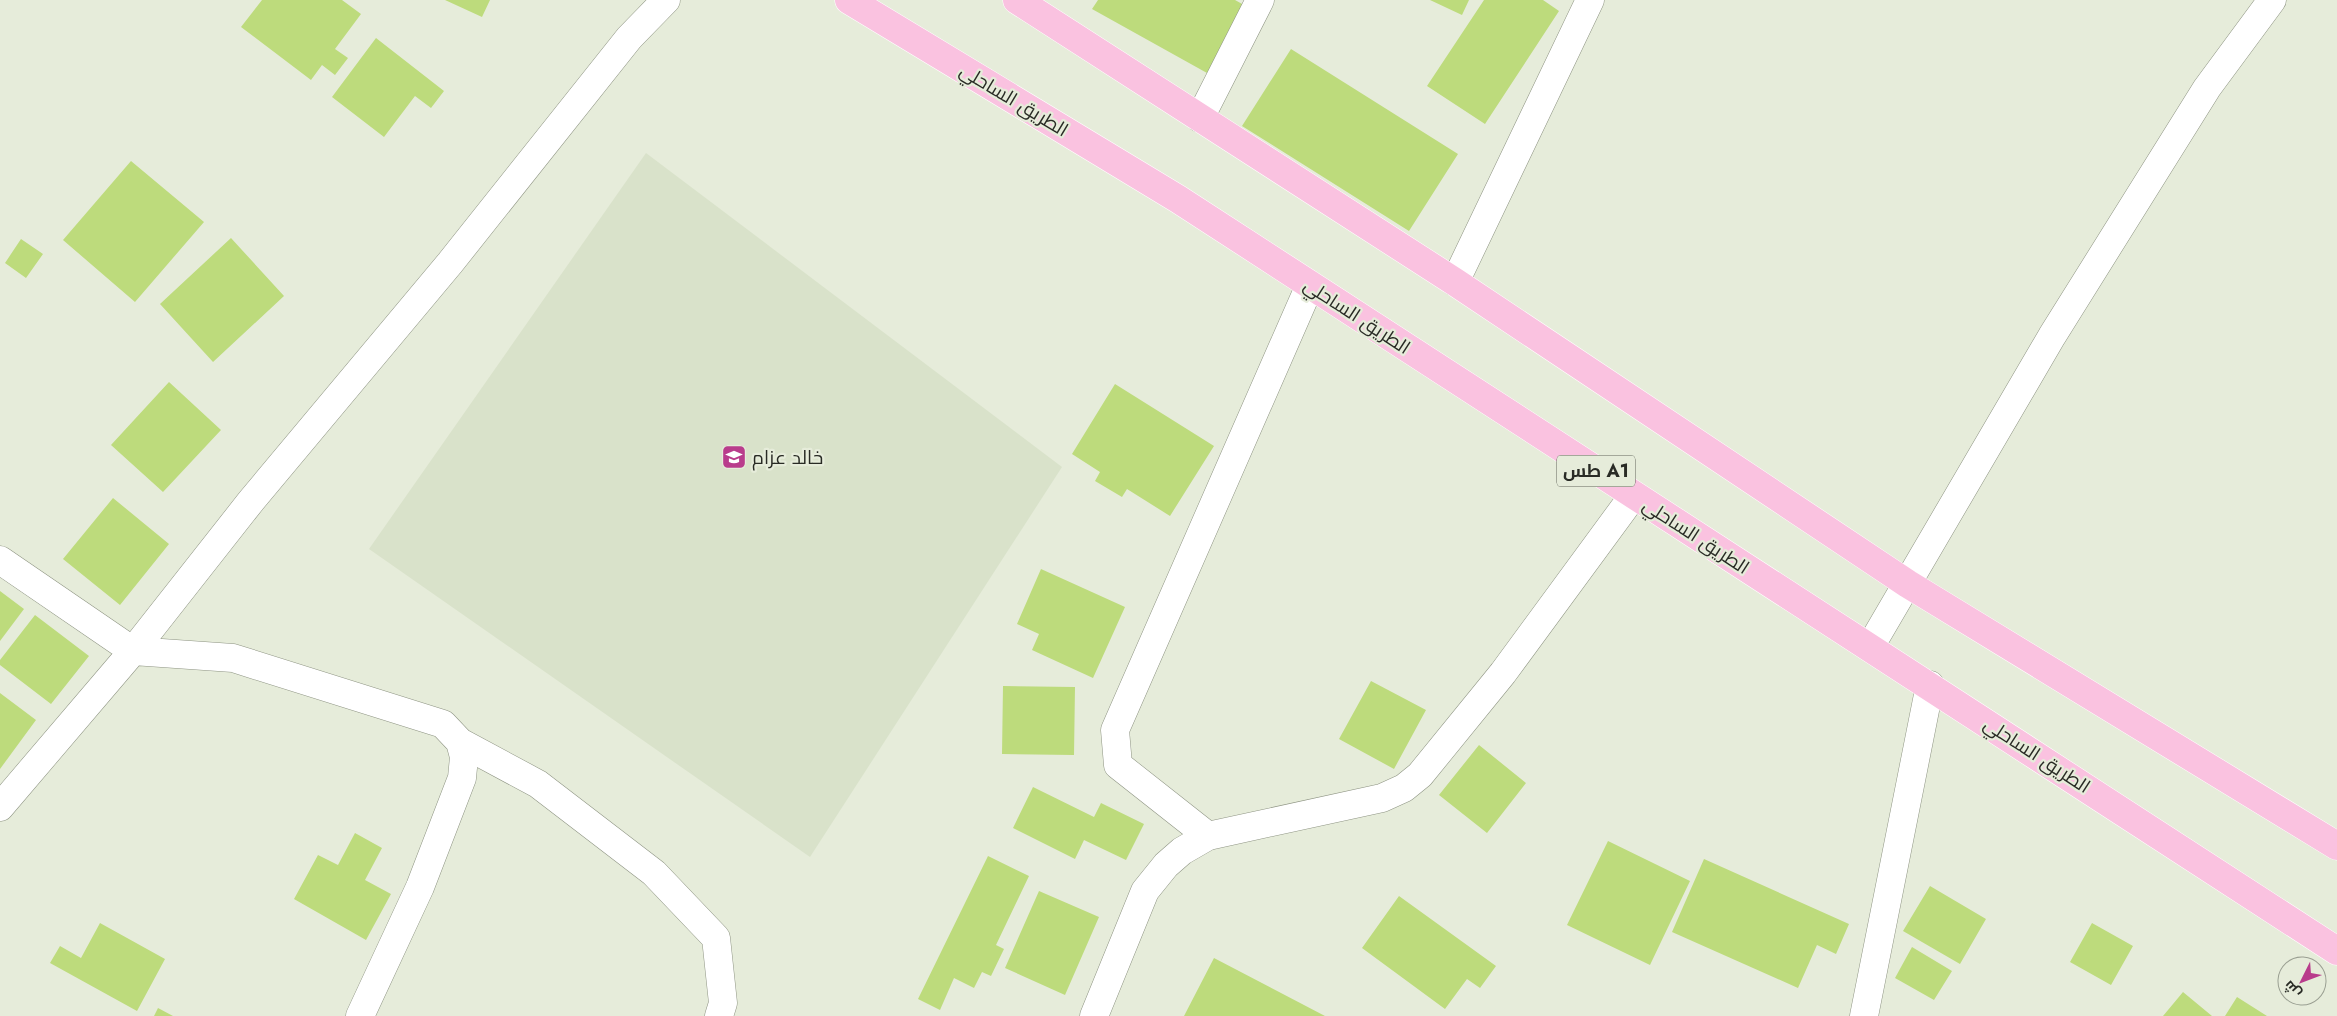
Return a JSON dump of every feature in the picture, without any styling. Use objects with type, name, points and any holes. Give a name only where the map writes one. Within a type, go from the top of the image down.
[{"type":"highway","name":"الطريق الساحلي","points":[[849,0],[1178,199],[1633,496],[1930,685],[2337,951]]},
{"type":"highway","points":[[1017,0],[1455,282],[1908,584],[2337,846]]},
{"type":"street","points":[[0,807],[133,651],[251,501],[450,263],[629,38],[666,0]]},
{"type":"street","points":[[1200,118],[1260,0]]},
{"type":"street","points":[[1455,282],[1590,0]]},
{"type":"street","points":[[1870,647],[2062,319],[2207,88],[2272,0]]},
{"type":"street","points":[[1208,836],[1118,765],[1115,730],[1310,285]]},
{"type":"street","points":[[1094,1016],[1145,891],[1166,865],[1182,851],[1208,836],[1382,798],[1404,788],[1420,775],[1503,673],[1633,496]]},
{"type":"street","points":[[0,560],[133,651],[232,658],[443,724],[460,742],[538,784],[654,873],[716,938],[723,1003],[719,1016]]},
{"type":"street","points":[[1864,1016],[1930,685]]},
{"type":"street","points":[[360,1016],[420,887],[462,778],[464,757],[460,742]]},
{"type":"shaded area","points":[[646,153],[1062,467],[810,857],[369,549]]},
{"type":"building","points":[[262,0],[342,0],[361,14],[335,49],[348,58],[335,75],[322,65],[311,80],[241,27]]},
{"type":"building","points":[[445,0],[490,0],[482,17]]},
{"type":"building","points":[[1098,0],[1235,0],[1244,5],[1207,73],[1092,9]]},
{"type":"building","points":[[1430,0],[1469,0],[1462,15]]},
{"type":"building","points":[[1484,0],[1543,0],[1559,11],[1485,124],[1427,86]]},
{"type":"building","points":[[376,38],[444,91],[431,108],[415,96],[384,137],[332,97]]},
{"type":"building","points":[[1291,49],[1458,154],[1409,231],[1242,126]]},
{"type":"building","points":[[131,161],[204,222],[135,302],[63,240]]},
{"type":"building","points":[[231,238],[284,296],[213,362],[160,304]]},
{"type":"building","points":[[21,239],[43,254],[26,278],[5,263]]},
{"type":"building","points":[[169,382],[221,430],[163,492],[111,445]]},
{"type":"building","points":[[1115,384],[1214,446],[1170,516],[1127,489],[1122,497],[1095,481],[1100,472],[1072,454]]},
{"type":"building","points":[[113,498],[169,544],[120,605],[63,559]]},
{"type":"building","points":[[1041,569],[1125,607],[1093,678],[1032,650],[1039,634],[1017,624]]},
{"type":"building","points":[[0,591],[24,609],[0,641]]},
{"type":"building","points":[[35,615],[89,656],[51,704],[0,665],[0,660]]},
{"type":"building","points":[[1371,681],[1426,710],[1394,769],[1339,739]]},
{"type":"building","points":[[1003,686],[1075,687],[1074,755],[1002,754]]},
{"type":"building","points":[[0,693],[36,720],[0,769]]},
{"type":"building","points":[[1479,745],[1526,783],[1487,833],[1439,795]]},
{"type":"building","points":[[1033,787],[1094,817],[1101,803],[1144,824],[1126,860],[1084,840],[1075,859],[1013,828]]},
{"type":"building","points":[[355,833],[382,848],[365,880],[391,894],[366,940],[294,899],[318,855],[338,865]]},
{"type":"building","points":[[1608,841],[1690,881],[1650,965],[1567,925]]},
{"type":"building","points":[[988,856],[1029,876],[996,945],[1004,949],[991,976],[982,972],[974,988],[954,978],[940,1010],[918,999]]},
{"type":"building","points":[[1704,859],[1849,924],[1836,954],[1817,945],[1798,988],[1672,932]]},
{"type":"building","points":[[1930,886],[1986,919],[1960,964],[1903,931]]},
{"type":"building","points":[[1039,891],[1099,917],[1065,995],[1005,968]]},
{"type":"building","points":[[1399,896],[1496,966],[1480,988],[1467,979],[1445,1009],[1362,948]]},
{"type":"building","points":[[100,923],[165,959],[137,1011],[50,963],[60,946],[81,958]]},
{"type":"building","points":[[2092,923],[2133,946],[2111,985],[2070,962]]},
{"type":"building","points":[[1912,947],[1952,971],[1934,1000],[1895,978]]},
{"type":"building","points":[[1214,958],[1325,1016],[1184,1016]]},
{"type":"building","points":[[2183,992],[2212,1016],[2163,1016]]},
{"type":"building","points":[[2237,997],[2267,1016],[2225,1016]]},
{"type":"building","points":[[158,1008],[173,1016],[154,1016]]},
{"type":"place","name":"خالد عزام","points":[[734,457]]}]
